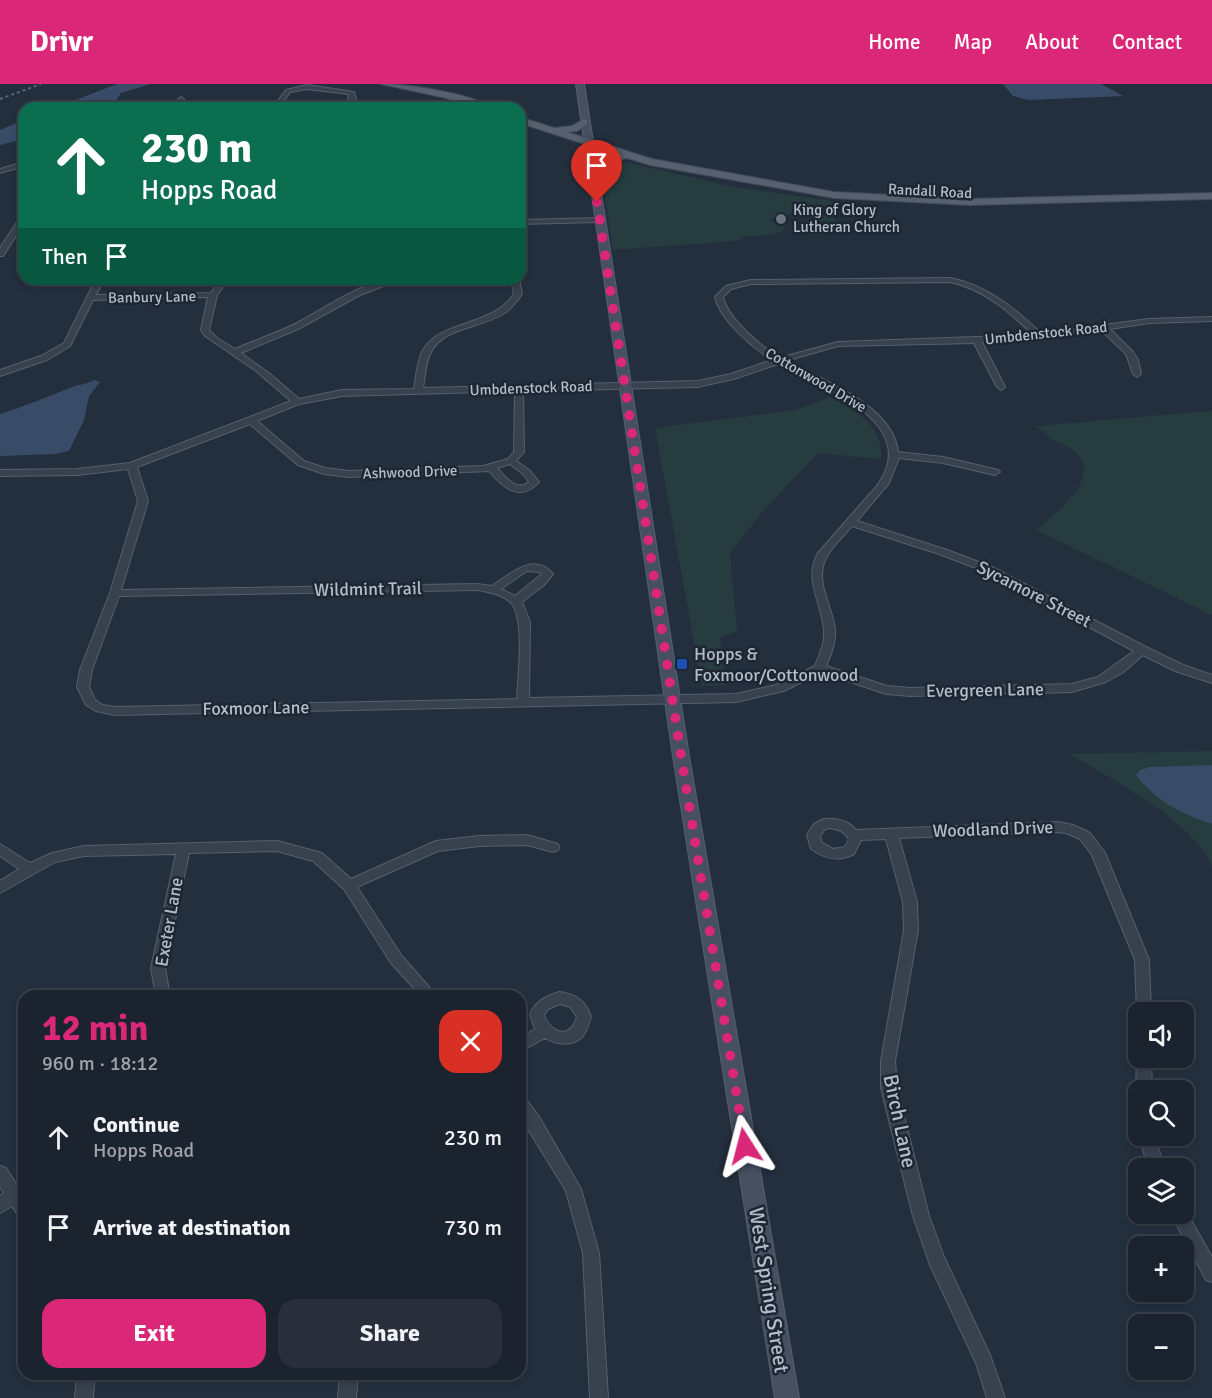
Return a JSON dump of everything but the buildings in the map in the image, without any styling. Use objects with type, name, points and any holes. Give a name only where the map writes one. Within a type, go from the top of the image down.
[{"type":"main road","points":[[385,84],[468,102]]},
{"type":"main road","name":"West Spring Street","points":[[580,84],[681,756],[787,1398]]},
{"type":"main road","name":"Randall Road","points":[[526,122],[650,162],[834,195],[970,202],[1212,196]]},
{"type":"main road","points":[[548,129],[567,131],[584,122]]},
{"type":"main road","points":[[591,165],[609,157],[631,156]]},
{"type":"main road","name":"Randall Road","points":[[650,162],[671,172],[776,192],[917,206],[1005,209],[1212,205]]},
{"type":"street","points":[[280,102],[288,91],[312,87],[352,93],[352,102]]},
{"type":"street","points":[[0,171],[18,166]]},
{"type":"street","points":[[10,168],[18,171]]},
{"type":"street","points":[[526,222],[599,220]]},
{"type":"street","points":[[0,254],[18,227]]},
{"type":"street","name":"Cottonwood Drive","points":[[896,455],[890,433],[871,412],[777,360],[755,344],[723,311],[719,297],[725,289],[751,282],[951,280],[981,289],[1010,308],[1040,337]]},
{"type":"street","points":[[0,373],[44,358],[63,348],[71,338],[97,285]]},
{"type":"street","points":[[220,285],[213,295],[204,330],[208,336],[235,352],[297,402]]},
{"type":"street","points":[[235,352],[295,327],[357,293],[380,285]]},
{"type":"street","points":[[418,390],[428,348],[446,335],[508,309],[518,294],[516,285]]},
{"type":"street","name":"Banbury Lane","points":[[90,298],[213,295]]},
{"type":"street","name":"Umbdenstock Road","points":[[0,473],[77,471],[132,466],[297,402],[342,393],[625,386],[715,381],[735,377],[816,347],[838,344],[1040,337],[1149,321],[1212,318]]},
{"type":"street","points":[[1104,328],[1130,352],[1137,363],[1137,375]]},
{"type":"street","points":[[976,340],[1001,387]]},
{"type":"street","points":[[491,467],[510,488],[520,490],[529,488],[534,482],[526,472],[511,461],[519,452],[519,389]]},
{"type":"street","name":"Ashwood Drive","points":[[250,420],[301,463],[324,471],[349,474],[491,467],[511,461]]},
{"type":"street","points":[[672,698],[736,698],[762,694],[793,684],[820,668],[829,641],[815,578],[816,566],[892,470],[896,455],[943,460],[995,472]]},
{"type":"street","name":"Foxmoor Lane","points":[[132,466],[143,501],[115,593],[86,670],[83,687],[90,702],[100,708],[115,711],[672,698]]},
{"type":"street","name":"Sycamore Street","points":[[850,522],[988,569],[1142,650],[1179,668],[1212,679]]},
{"type":"street","points":[[494,589],[509,576],[525,568],[543,569],[548,574],[516,601],[525,622],[523,702]]},
{"type":"street","name":"Wildmint Trail","points":[[115,593],[477,587],[494,589],[516,601]]},
{"type":"street","name":"Evergreen Lane","points":[[820,668],[877,687],[911,692],[1072,688],[1093,685],[1113,675],[1142,650]]},
{"type":"street","name":"Woodland Drive","points":[[854,835],[1058,827],[1068,828],[1085,836],[1098,853],[1142,960],[1144,1002]]},
{"type":"street","name":"Birch Lane","points":[[891,833],[910,902],[911,930],[888,1061],[889,1088],[921,1216],[936,1259],[984,1361],[996,1398]]},
{"type":"street","points":[[349,885],[436,846],[479,841],[527,840],[553,846]]},
{"type":"street","points":[[0,888],[29,869],[52,858],[84,851],[277,846],[317,857],[349,885],[396,959],[424,990]]},
{"type":"street","points":[[0,849],[29,869]]},
{"type":"street","name":"Exeter Lane","points":[[162,990],[158,968],[183,849]]},
{"type":"street","points":[[526,1042],[543,1032]]},
{"type":"street","points":[[526,1110],[573,1189],[591,1253],[599,1398]]},
{"type":"street","points":[[0,1173],[18,1200]]},
{"type":"street","points":[[0,1206],[15,1195]]},
{"type":"street","points":[[1184,1224],[1212,1274]]},
{"type":"street","points":[[84,1398],[86,1380]]},
{"type":"street","points":[[347,1398],[348,1380]]},
{"type":"green space","points":[[612,159],[734,187],[840,202],[839,210],[833,214],[838,224],[852,234],[808,235],[792,230],[817,218],[797,211],[788,215],[782,213],[769,220],[783,226],[785,230],[771,235],[748,236],[737,241],[613,250],[601,170],[604,167],[618,166],[602,163]]},
{"type":"green space","points":[[830,397],[858,414],[873,428],[881,447],[881,459],[818,453],[765,509],[730,553],[737,631],[720,638],[725,685],[702,686],[655,428],[795,410]]},
{"type":"green space","points":[[1212,411],[1212,615],[1036,530],[1072,497],[1083,476],[1083,465],[1073,450],[1035,426]]},
{"type":"green space","points":[[1212,751],[1212,866],[1201,849],[1169,817],[1129,789],[1070,754]]},
{"type":"water","points":[[117,84],[151,84],[121,93],[115,102],[70,102]]},
{"type":"water","points":[[1003,84],[1101,84],[1123,96],[1028,100],[1013,96]]},
{"type":"water","points":[[18,122],[18,140],[0,145],[0,130]]},
{"type":"water","points":[[94,380],[100,382],[89,396],[84,420],[69,451],[55,454],[0,456],[0,414]]},
{"type":"water","points":[[1212,765],[1212,824],[1170,805],[1152,792],[1136,775],[1140,770],[1149,767]]},
{"type":"railway","points":[[0,99],[41,84]]},
{"type":"place","name":"King of Glory Lutheran Church","points":[[781,219]]},
{"type":"place","name":"Hopps & Foxmoor/Cottonwood","points":[[682,664]]},
{"type":"route","points":[[597,202],[681,756],[745,1146]]}]
